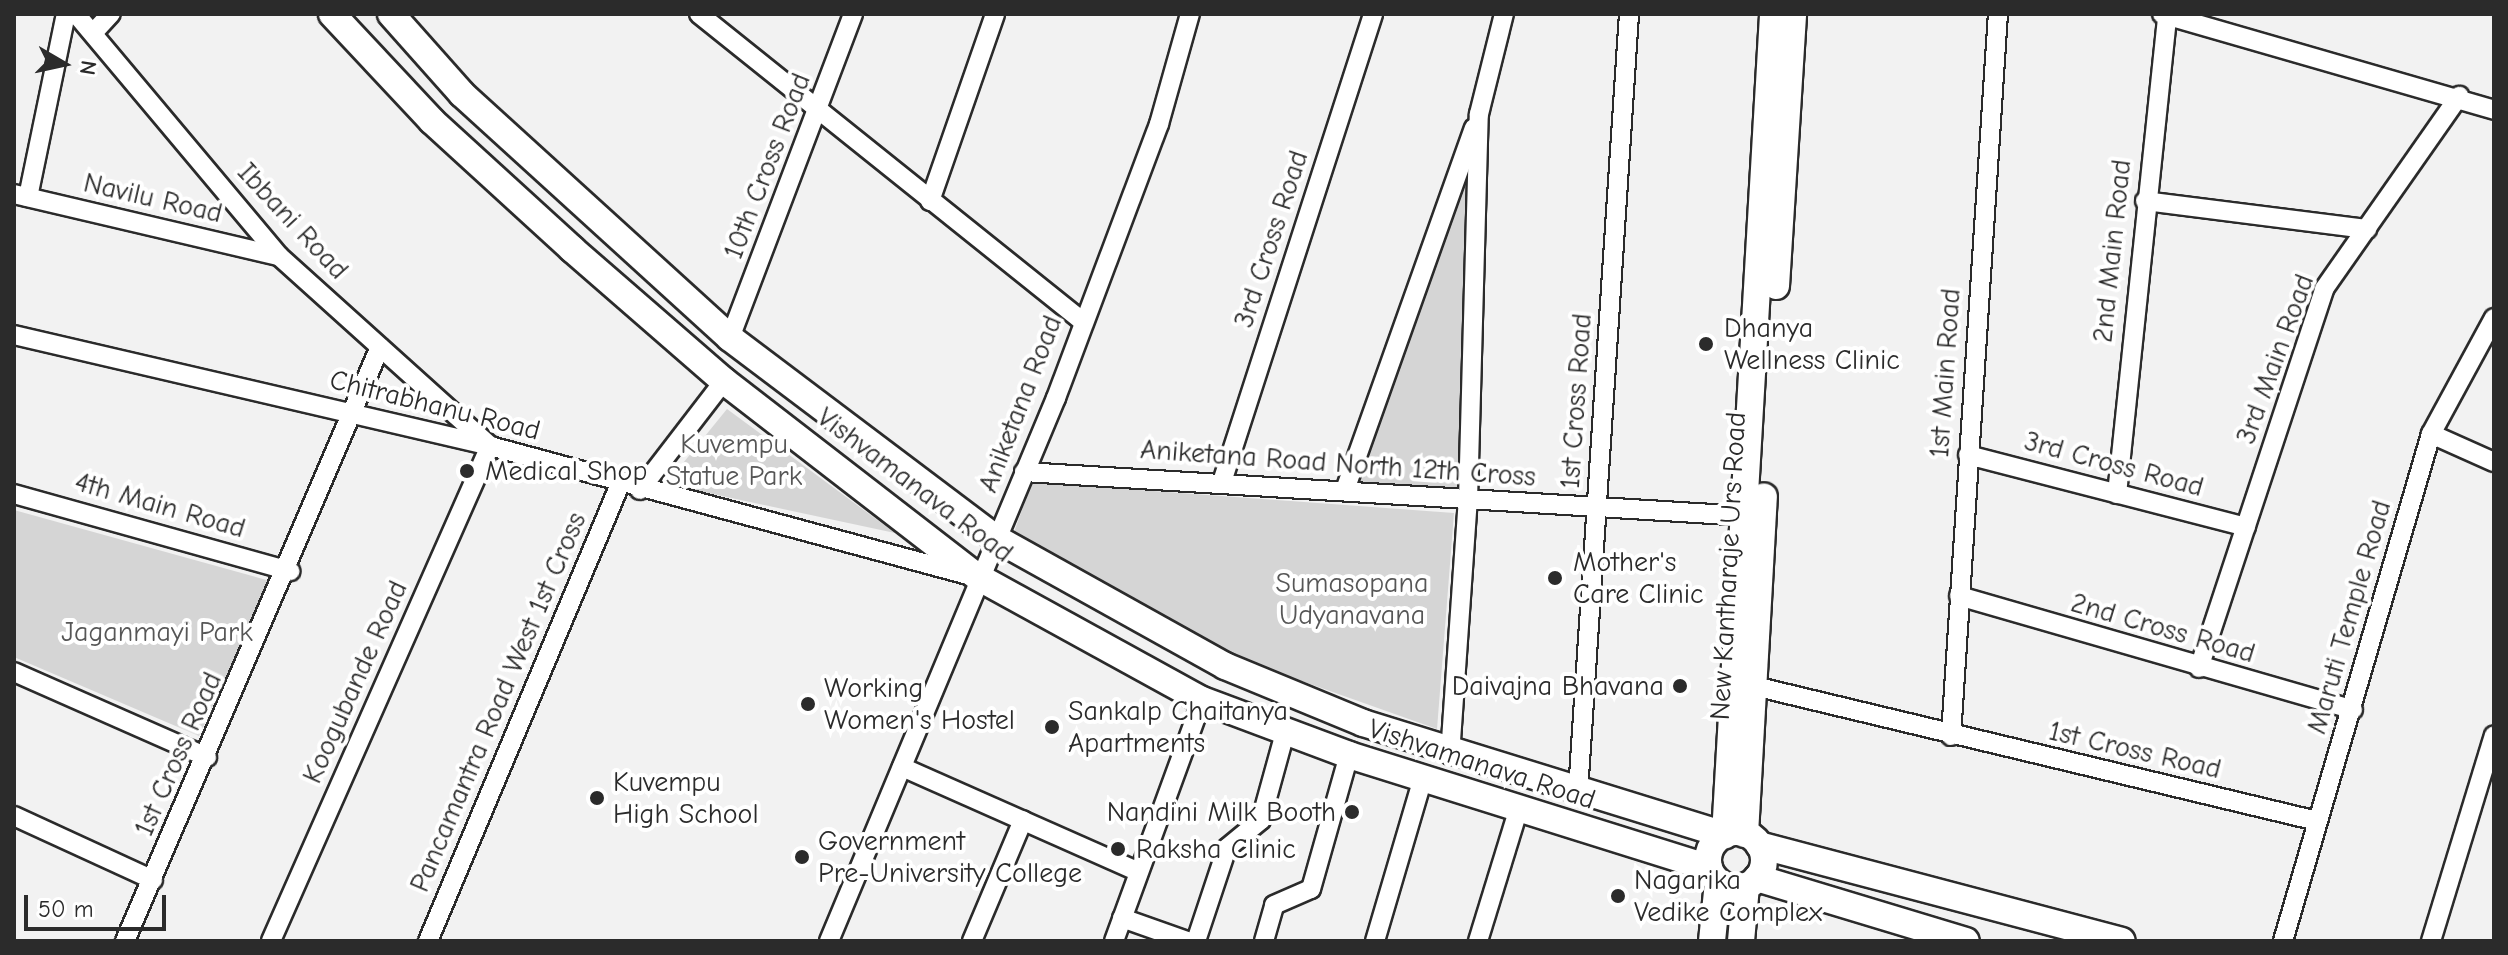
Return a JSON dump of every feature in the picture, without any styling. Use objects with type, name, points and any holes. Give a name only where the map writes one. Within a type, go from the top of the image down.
[{"type":"main road","name":"Vishvamanava Road","points":[[332,14],[432,121],[724,381],[978,577],[1202,700],[1285,733],[1714,875],[1752,882]]},
{"type":"main road","name":"Vishvamanava Road","points":[[391,14],[462,94],[730,338],[997,539],[1225,666],[1450,755],[2122,941]]},
{"type":"main road","name":"New Kantharaje Urs Road","points":[[1743,838],[1745,516],[1773,14]]},
{"type":"main road","name":"New Kantharaje Urs Road","points":[[1743,838],[1793,14]]},
{"type":"main road","points":[[1712,941],[1713,845],[1743,838],[1764,862],[1752,882],[1741,941]]},
{"type":"main road","points":[[1752,882],[1966,941]]},
{"type":"street","points":[[21,195],[66,14]]},
{"type":"street","name":"Ibbani Road","points":[[76,14],[279,256],[490,446]]},
{"type":"street","points":[[93,33],[111,14]]},
{"type":"street","points":[[699,14],[1082,321]]},
{"type":"street","name":"10th Cross Road","points":[[730,338],[820,112],[853,14]]},
{"type":"street","points":[[930,201],[995,14]]},
{"type":"street","name":"Aniketana Road","points":[[829,941],[1024,472],[1159,124],[1190,14]]},
{"type":"street","name":"3rd Cross Road","points":[[1222,482],[1373,14]]},
{"type":"street","points":[[1345,490],[1479,114],[1504,14]]},
{"type":"street","name":"1st Cross Road","points":[[1578,792],[1629,14]]},
{"type":"street","name":"1st Main Road","points":[[1951,736],[1998,14]]},
{"type":"street","points":[[2165,14],[2459,96],[2494,110]]},
{"type":"street","name":"2nd Main Road","points":[[2117,494],[2165,14]]},
{"type":"street","name":"3rd Main Road","points":[[2199,668],[2324,289],[2459,96]]},
{"type":"street","points":[[1450,755],[1468,500],[1479,114]]},
{"type":"street","name":"Navilu Road","points":[[21,195],[279,256]]},
{"type":"street","points":[[2145,201],[2367,229]]},
{"type":"street","name":"Maruti Temple Road","points":[[2283,941],[2353,710],[2431,434],[2494,318]]},
{"type":"street","name":"Chitrabhanu Road","points":[[14,335],[490,446],[620,485],[978,577]]},
{"type":"street","name":"1st Cross Road","points":[[125,941],[290,571],[380,347]]},
{"type":"street","points":[[640,490],[724,381]]},
{"type":"street","points":[[2431,434],[2494,462]]},
{"type":"street","name":"Koogubande Road","points":[[271,941],[490,446]]},
{"type":"street","name":"3rd Cross Road","points":[[1968,455],[2246,527]]},
{"type":"street","name":"Aniketana Road North 12th Cross","points":[[1024,472],[1345,490],[1597,510],[1745,516]]},
{"type":"street","name":"Pancamantra Road West 1st Cross","points":[[428,941],[620,485]]},
{"type":"street","name":"4th Main Road","points":[[14,494],[290,571]]},
{"type":"street","name":"2nd Cross Road","points":[[1959,596],[2199,668],[2353,710]]},
{"type":"street","points":[[14,672],[207,757]]},
{"type":"street","name":"1st Cross Road","points":[[1754,686],[1951,736],[2317,821]]},
{"type":"street","points":[[1114,941],[1137,871],[1202,700]]},
{"type":"street","points":[[1196,941],[1227,848],[1261,820],[1285,733]]},
{"type":"street","points":[[2431,941],[2494,735]]},
{"type":"street","points":[[1264,941],[1274,905],[1311,889],[1349,755]]},
{"type":"street","points":[[902,767],[1137,871]]},
{"type":"street","points":[[1375,941],[1423,778]]},
{"type":"street","points":[[1478,941],[1518,811]]},
{"type":"street","points":[[14,816],[153,880]]},
{"type":"street","points":[[972,941],[1023,820]]},
{"type":"street","points":[[1122,918],[1187,941]]},
{"type":"green space","points":[[1468,165],[1463,492],[1354,483]]},
{"type":"green space","name":"Kuvempu Statue Park","points":[[727,409],[895,533],[666,484]]},
{"type":"green space","name":"Sumasopana Udyanavana","points":[[1032,482],[1454,513],[1437,729],[1231,656],[1014,532]]},
{"type":"green space","name":"Jaganmayi Park","points":[[14,510],[270,581],[199,736],[14,657]]},
{"type":"place","name":"Dhanya Wellness Clinic","points":[[1706,344]]},
{"type":"place","name":"Medical Shop","points":[[467,471]]},
{"type":"place","name":"Mother's Care Clinic","points":[[1555,578]]},
{"type":"place","name":"Daivajna Bhavana","points":[[1680,686]]},
{"type":"place","name":"Working Women's Hostel","points":[[808,704]]},
{"type":"place","name":"Sankalp Chaitanya Apartments","points":[[1052,727]]},
{"type":"place","name":"Kuvempu High School","points":[[597,798]]},
{"type":"place","name":"Nandini Milk Booth","points":[[1352,812]]},
{"type":"place","name":"Raksha Clinic","points":[[1118,849]]},
{"type":"place","name":"Government Pre-University College","points":[[802,857]]},
{"type":"place","name":"Nagarika Vedike Complex","points":[[1618,896]]}]
